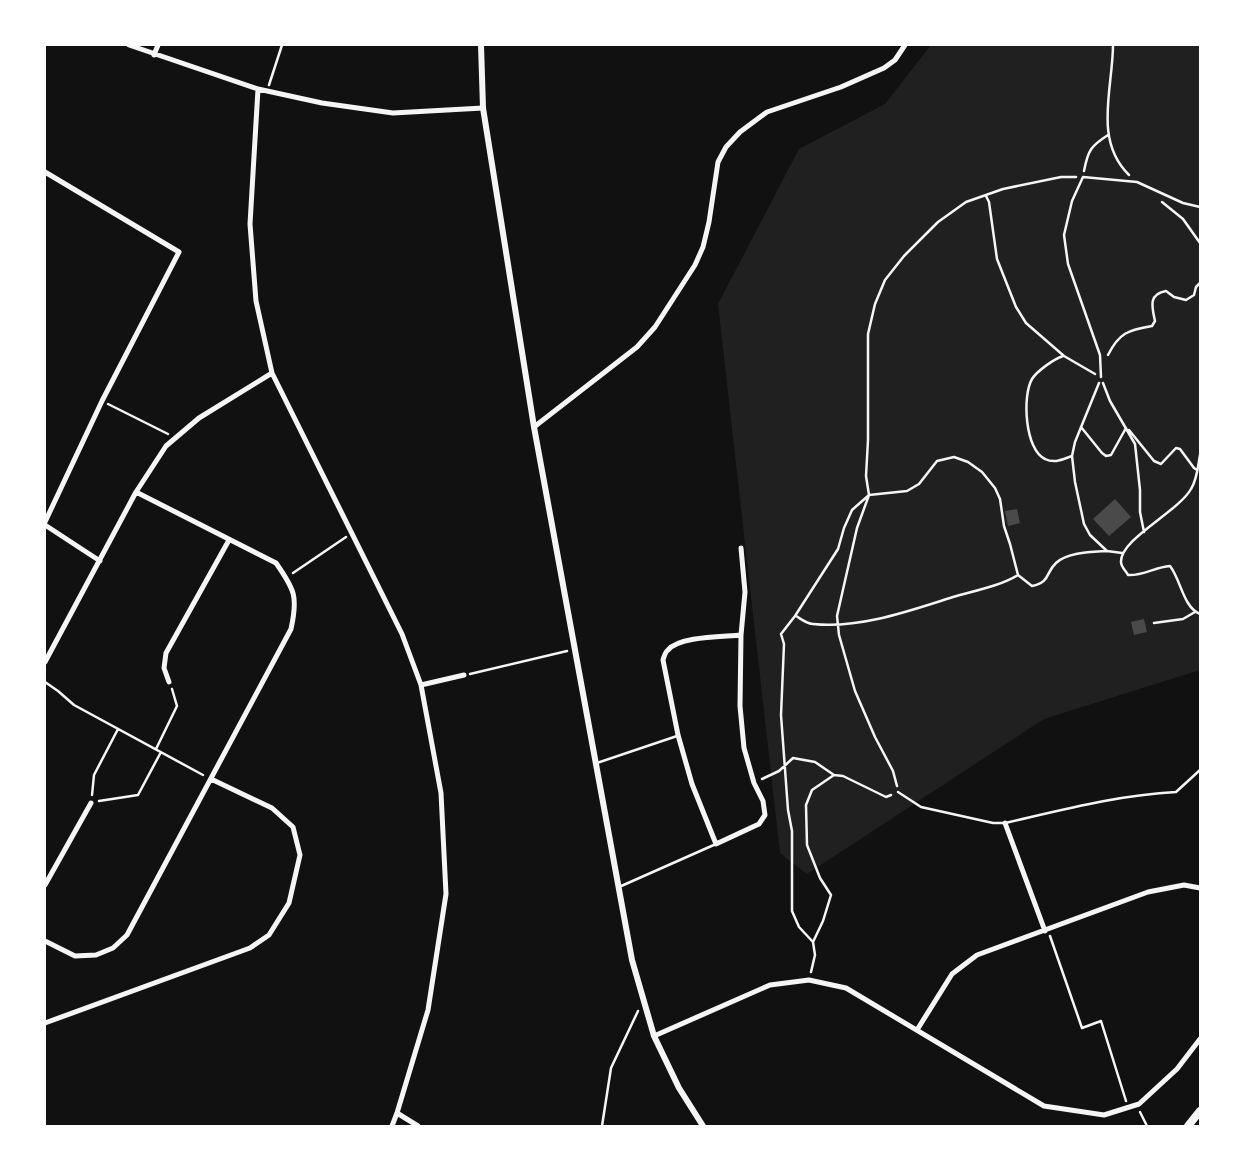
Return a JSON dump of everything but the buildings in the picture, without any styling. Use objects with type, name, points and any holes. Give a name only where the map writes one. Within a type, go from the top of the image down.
[{"type":"main road","points":[[1188,1126],[1200,1111]]},
{"type":"street","points":[[129,45],[258,89],[322,103],[393,113],[483,108]]},
{"type":"street","points":[[154,55],[158,45]]},
{"type":"street","points":[[482,45],[483,108],[534,427],[632,960],[654,1036],[679,1088],[703,1126]]},
{"type":"street","points":[[534,427],[630,353],[655,327],[695,265],[703,247],[709,222],[718,162],[726,147],[735,137],[752,121],[767,112],[841,87],[884,68],[896,60],[905,45]]},
{"type":"street","points":[[258,89],[250,224],[256,301],[272,372],[402,634],[420,685],[441,793],[446,894],[428,1010],[392,1126]]},
{"type":"street","points":[[45,172],[179,252],[102,402],[45,524],[100,561]]},
{"type":"street","points":[[45,662],[136,492],[166,446],[199,418],[272,372]]},
{"type":"street","points":[[45,941],[75,956],[96,954],[113,948],[127,935],[291,629],[296,607],[290,583],[276,564],[136,492]]},
{"type":"street","points":[[169,682],[164,668],[166,653],[229,540]]},
{"type":"street","points":[[741,548],[745,592],[741,635],[740,706],[744,748],[754,783],[764,801],[765,815],[759,824],[716,844],[692,784],[678,736],[663,660],[667,650],[676,644],[690,640],[741,635]]},
{"type":"street","points":[[420,685],[464,675]]},
{"type":"street","points":[[45,1022],[250,948],[269,936],[289,903],[300,855],[293,827],[272,808],[210,779]]},
{"type":"street","points":[[45,885],[91,802]]},
{"type":"street","points":[[1005,823],[1046,930]]},
{"type":"street","points":[[917,1030],[952,974],[977,955],[1148,892],[1184,885],[1200,888]]},
{"type":"street","points":[[654,1036],[770,984],[809,980],[846,988],[1044,1106],[1104,1114],[1139,1104],[1177,1069],[1200,1039]]},
{"type":"street","points":[[397,1113],[418,1126]]},
{"type":"lane","points":[[1101,377],[1100,355],[1068,264],[1064,235],[1072,201],[1083,177],[1137,182],[1183,203],[1200,207]]},
{"type":"lane","points":[[596,764],[678,736]]},
{"type":"lane","points":[[898,792],[921,807],[985,822],[1005,823],[1122,798],[1176,792],[1200,770]]},
{"type":"lane","points":[[619,887],[716,844]]},
{"type":"path","points":[[268,91],[282,45]]},
{"type":"path","points":[[1113,45],[1108,94],[1108,135],[1114,153],[1124,169],[1137,182]]},
{"type":"path","points":[[809,980],[815,955],[813,942],[823,921],[831,895],[820,878],[807,845],[806,805],[812,790],[834,776],[843,776],[886,797],[898,792],[893,772],[855,691],[838,635],[838,616],[857,528],[869,495],[866,476],[868,334],[875,304],[884,280],[904,256],[938,222],[966,202],[1003,189],[1060,177],[1083,177],[1086,161],[1093,144],[1108,135]]},
{"type":"path","points":[[986,196],[989,202],[997,259],[1016,307],[1026,323],[1064,356],[1101,377],[1110,401],[1135,444],[1140,490],[1140,512],[1144,532]]},
{"type":"path","points":[[1158,199],[1183,219],[1200,243]]},
{"type":"path","points":[[1100,363],[1108,355],[1114,343],[1122,334],[1152,326],[1155,321],[1152,305],[1154,298],[1159,292],[1166,292],[1174,297],[1186,300],[1194,295],[1196,287],[1200,283]]},
{"type":"path","points":[[1064,356],[1054,359],[1032,379],[1026,400],[1028,429],[1036,452],[1046,459],[1058,461],[1072,456]]},
{"type":"path","points":[[1101,377],[1081,427],[1072,456],[1075,482],[1084,524],[1090,536],[1107,550]]},
{"type":"path","points":[[102,402],[176,437]]},
{"type":"path","points":[[1081,427],[1106,456],[1111,455],[1126,427]]},
{"type":"path","points":[[1126,427],[1154,461],[1161,464],[1176,448],[1180,449],[1197,470]]},
{"type":"path","points":[[1200,455],[1192,488],[1176,507],[1129,542],[1122,553],[1121,564],[1128,575],[1138,576],[1160,567],[1170,566],[1176,574],[1188,603],[1195,612],[1200,614]]},
{"type":"path","points":[[813,942],[799,927],[792,911],[792,839],[781,715],[784,644],[781,634],[795,616],[838,549],[852,510],[869,495],[907,491],[919,484],[938,462],[954,457],[968,462],[982,472],[995,488],[1000,499],[1004,526],[1018,575],[1032,586],[1041,584],[1048,578],[1050,570],[1057,562],[1066,557],[1107,550],[1122,553]]},
{"type":"path","points":[[286,578],[352,534]]},
{"type":"path","points":[[795,616],[811,624],[855,623],[915,610],[1008,581],[1018,575]]},
{"type":"path","points":[[1154,623],[1183,619],[1195,612]]},
{"type":"path","points":[[464,675],[575,650]]},
{"type":"path","points":[[45,682],[74,705],[210,779]]},
{"type":"path","points":[[156,749],[177,706],[169,682]]},
{"type":"path","points":[[118,729],[94,775],[91,802],[138,795],[161,752]]},
{"type":"path","points":[[754,783],[779,771],[793,758],[816,762],[834,776]]},
{"type":"path","points":[[1046,930],[1082,1028],[1102,1021],[1128,1107]]},
{"type":"path","points":[[602,1126],[611,1068],[643,1001]]},
{"type":"path","points":[[1139,1104],[1140,1112],[1148,1126]]},
{"type":"shaded area","points":[[931,45],[1200,45],[1200,670],[1044,719],[807,874],[780,853],[718,304],[799,149],[885,104]]}]
